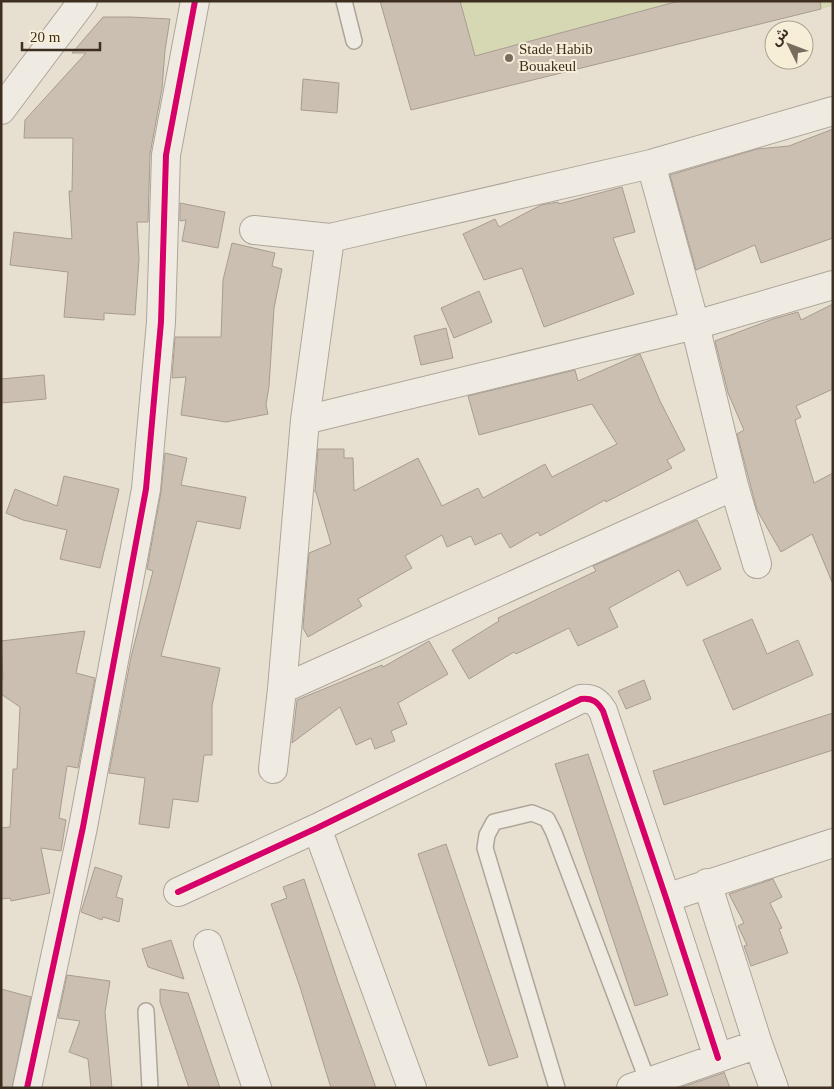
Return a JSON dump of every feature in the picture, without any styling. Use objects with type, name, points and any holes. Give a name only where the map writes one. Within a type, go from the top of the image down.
[{"type":"street","points":[[1,110],[83,1]]},
{"type":"street","points":[[27,1088],[82,828],[146,489],[161,322],[166,156],[195,1]]},
{"type":"street","points":[[254,230],[330,238],[651,164],[833,111]]},
{"type":"street","points":[[651,164],[695,325],[734,486],[757,564]]},
{"type":"street","points":[[273,769],[282,690],[305,420],[330,238]]},
{"type":"street","points":[[305,420],[695,325],[833,285]]},
{"type":"street","points":[[282,690],[734,486]]},
{"type":"street","points":[[178,892],[317,828],[581,698],[590,698],[598,703],[603,710],[718,1058]]},
{"type":"street","points":[[317,828],[412,1088]]},
{"type":"street","points":[[666,898],[833,842]]},
{"type":"street","points":[[707,883],[758,1044],[774,1088]]},
{"type":"street","points":[[208,944],[257,1088]]},
{"type":"street","points":[[639,1085],[758,1044]]},
{"type":"lane","points":[[344,1],[354,42]]},
{"type":"lane","points":[[557,1088],[485,848],[487,835],[494,822],[532,813],[547,819],[554,833],[639,1085]]},
{"type":"lane","points":[[146,1011],[150,1088]]},
{"type":"green space","name":"Stade Habib Bouakeul","points":[[380,1],[833,1],[833,6],[776,20],[764,20],[764,23],[411,110]]},
{"type":"building","name":"Stade Habib Bouakeul","points":[[380,1],[460,1],[475,56],[679,1],[820,1],[821,9],[776,20],[764,20],[764,23],[411,110]]},
{"type":"building","points":[[103,17],[170,19],[162,89],[150,154],[148,222],[137,222],[139,259],[135,315],[104,313],[104,320],[64,317],[68,272],[10,265],[14,232],[72,239],[69,191],[72,191],[73,138],[24,138],[25,120],[86,53],[72,53]]},
{"type":"building","points":[[303,79],[339,83],[337,113],[301,110]]},
{"type":"building","points":[[833,129],[833,238],[761,263],[755,245],[696,270],[670,175],[757,149],[789,146]]},
{"type":"building","points":[[622,187],[635,232],[613,238],[634,294],[544,327],[522,268],[484,280],[463,234],[495,219],[499,227],[541,205],[558,202],[559,204]]},
{"type":"building","points":[[180,203],[225,212],[218,248],[182,241],[186,220],[180,221]]},
{"type":"building","points":[[232,243],[275,253],[272,266],[282,269],[274,308],[266,405],[268,414],[226,422],[181,415],[186,377],[172,378],[175,337],[221,337],[223,280]]},
{"type":"building","points":[[479,291],[492,322],[454,338],[441,308]]},
{"type":"building","points":[[833,304],[833,389],[796,406],[801,417],[795,420],[814,483],[833,473],[832,582],[812,534],[781,552],[757,510],[737,434],[744,430],[728,393],[715,341],[773,319],[798,312],[801,320]]},
{"type":"building","points":[[446,328],[453,358],[421,365],[414,336]]},
{"type":"building","points":[[640,354],[660,401],[685,450],[667,460],[672,468],[606,502],[605,500],[540,536],[538,532],[510,548],[501,533],[475,545],[471,536],[447,547],[442,535],[405,556],[412,568],[358,599],[362,606],[308,637],[303,628],[309,553],[331,544],[315,492],[318,449],[344,449],[344,458],[353,458],[354,491],[418,458],[442,506],[478,488],[483,498],[545,464],[552,477],[617,444],[592,404],[479,435],[468,396],[575,370],[578,381]]},
{"type":"building","points":[[44,375],[46,399],[1,403],[1,379]]},
{"type":"building","points":[[165,453],[187,458],[181,485],[246,497],[240,529],[197,521],[161,656],[220,668],[212,706],[212,755],[204,755],[198,802],[173,799],[169,828],[139,824],[145,778],[109,773],[131,657],[153,571],[147,569],[161,492]]},
{"type":"building","points":[[64,476],[119,489],[100,568],[60,559],[67,530],[23,520],[6,513],[15,489],[57,506]]},
{"type":"building","points":[[697,520],[721,569],[687,586],[679,570],[609,608],[618,627],[578,646],[569,628],[516,654],[514,652],[469,679],[452,650],[499,621],[498,618],[596,571],[593,566]]},
{"type":"building","points":[[752,619],[767,654],[798,640],[813,675],[733,710],[703,640]]},
{"type":"building","points":[[85,631],[76,673],[95,678],[78,768],[67,766],[59,818],[66,820],[61,851],[41,848],[50,893],[11,901],[10,898],[1,899],[1,828],[10,827],[13,769],[17,769],[20,707],[1,694],[1,682],[3,679],[1,641]]},
{"type":"building","points":[[429,641],[448,674],[398,703],[407,724],[391,731],[395,741],[375,749],[371,738],[356,745],[340,707],[292,743],[297,700],[382,665],[383,667]]},
{"type":"building","points":[[644,680],[651,699],[626,709],[618,691]]},
{"type":"building","points":[[833,713],[833,750],[664,805],[653,771]]},
{"type":"building","points":[[588,754],[668,995],[635,1006],[555,764]]},
{"type":"building","points":[[446,844],[518,1057],[489,1066],[418,854]]},
{"type":"building","points":[[95,867],[122,876],[116,897],[123,899],[119,922],[103,917],[102,920],[81,912]]},
{"type":"building","points":[[304,879],[376,1088],[331,1088],[300,987],[271,904],[287,898],[283,887]]},
{"type":"building","points":[[773,879],[782,897],[770,903],[782,928],[779,929],[788,953],[751,966],[744,946],[747,945],[738,926],[744,923],[729,894]]},
{"type":"building","points":[[171,940],[184,979],[148,967],[142,949]]},
{"type":"building","points":[[67,975],[110,981],[105,1012],[112,1088],[91,1088],[88,1059],[69,1052],[80,1021],[58,1018]]},
{"type":"building","points":[[1,989],[31,997],[12,1088],[1,1088]]},
{"type":"building","points":[[160,989],[188,993],[220,1088],[189,1088],[160,1002]]},
{"type":"building","points":[[723,1073],[730,1088],[679,1088]]},
{"type":"cycle path","points":[[27,1088],[83,827],[146,489],[161,322],[166,155],[195,1]]},
{"type":"cycle path","points":[[178,892],[317,828],[581,699],[588,699],[599,705],[603,711],[718,1058]]},
{"type":"place","name":"Stade Habib Bouakeul","points":[[509,58]]}]
